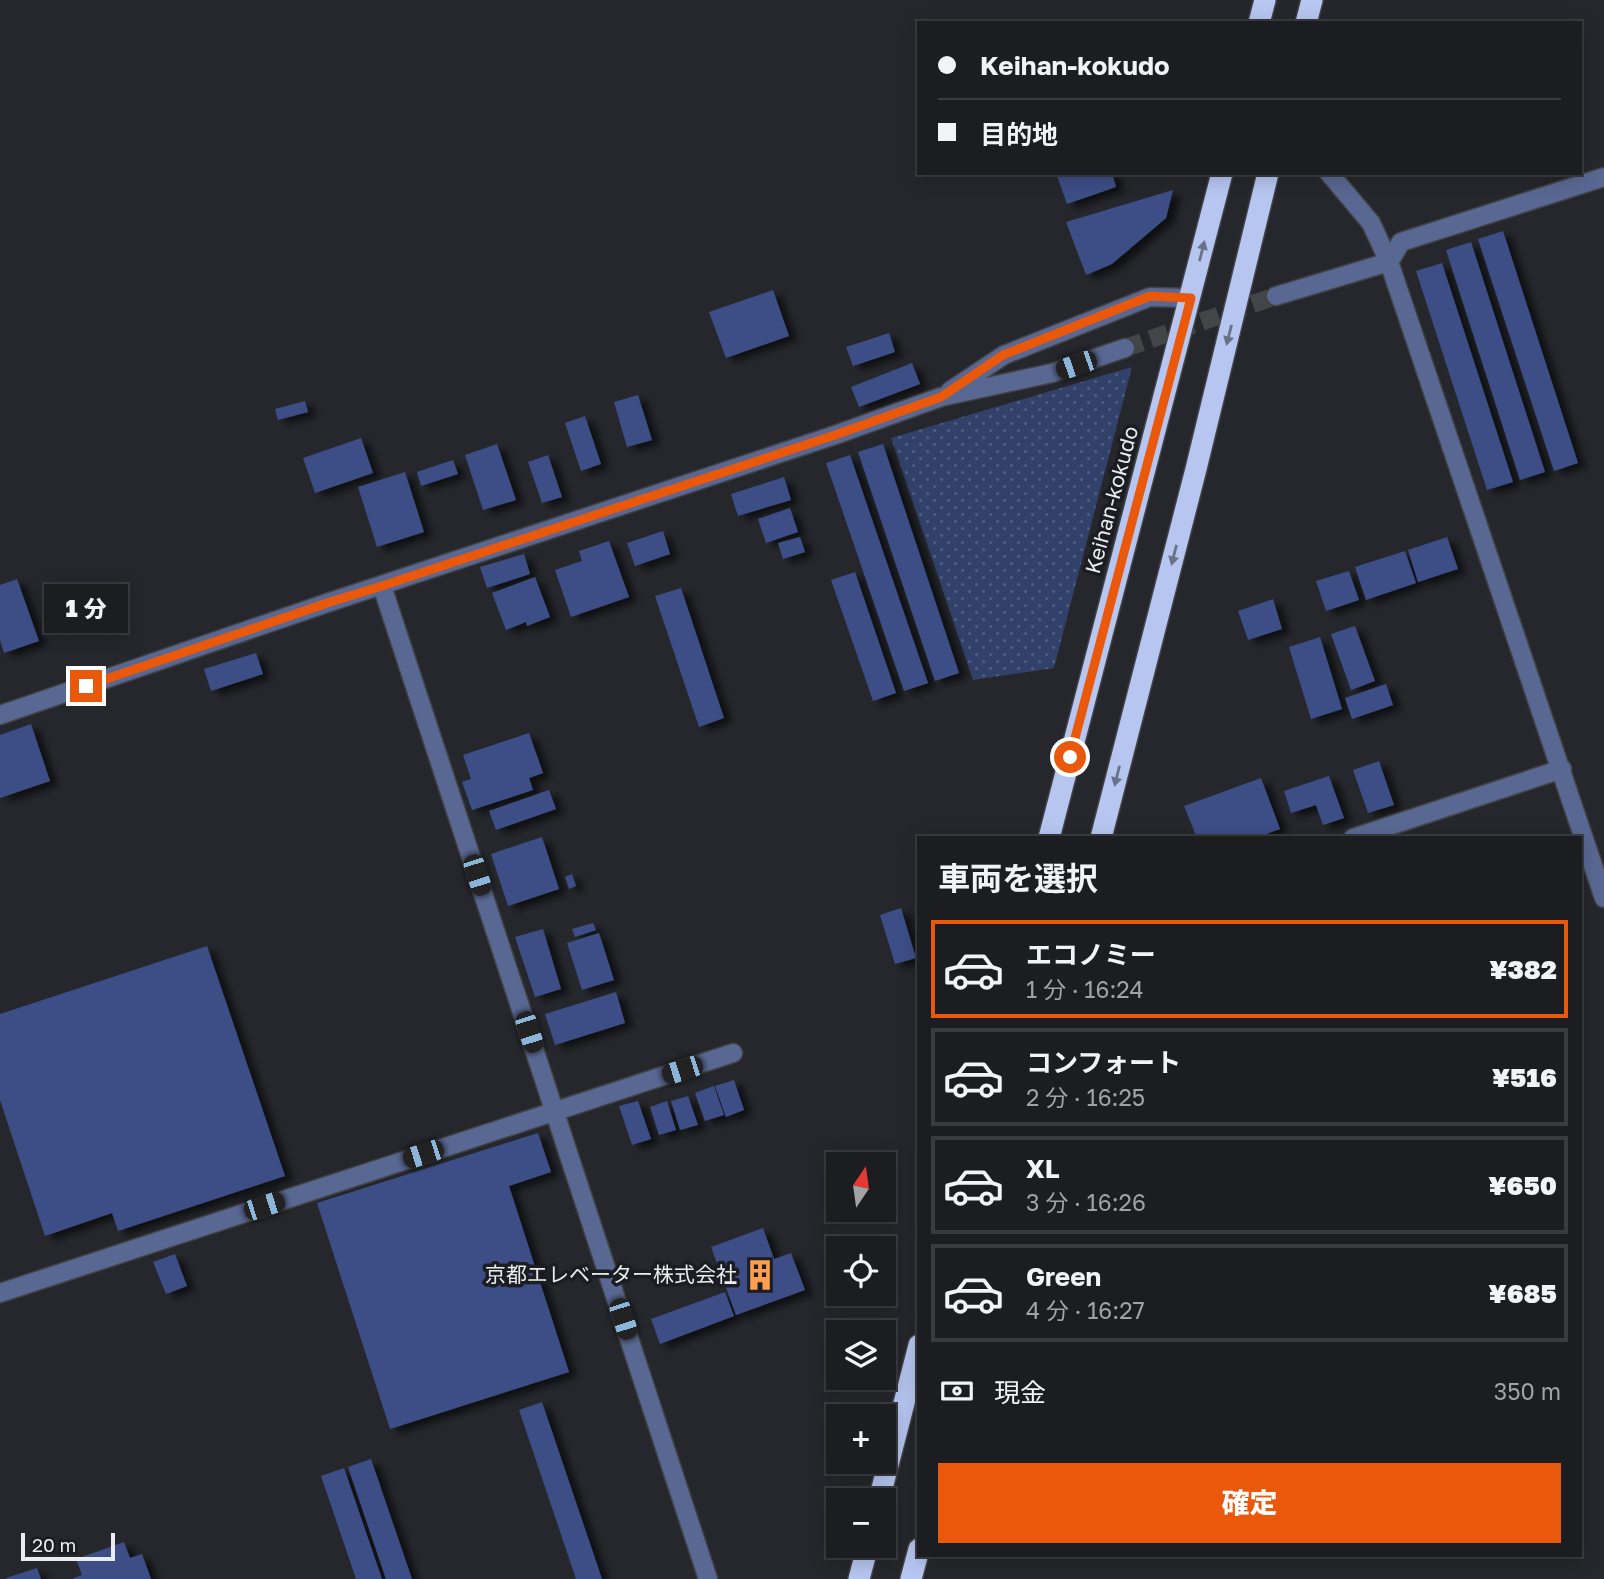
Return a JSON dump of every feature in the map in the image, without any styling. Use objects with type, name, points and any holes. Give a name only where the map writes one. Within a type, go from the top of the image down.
[{"type":"highway","points":[[1260,21],[1265,0]]},
{"type":"highway","points":[[1307,21],[1312,0]]},
{"type":"highway","name":"Keihan-kokudo","points":[[1050,836],[1222,175]]},
{"type":"highway","points":[[1102,836],[1196,469],[1268,175]]},
{"type":"highway","points":[[882,1488],[917,1353]]},
{"type":"highway","points":[[911,1579],[917,1556]]},
{"type":"highway","points":[[859,1579],[865,1558]]},
{"type":"street","points":[[1331,175],[1371,223],[1389,262],[1604,898]]},
{"type":"street","points":[[1276,296],[1389,262],[1401,242],[1604,177]]},
{"type":"street","points":[[941,397],[1003,355],[1150,296],[1191,298]]},
{"type":"street","points":[[0,715],[941,397],[1052,373],[1125,348]]},
{"type":"street","points":[[382,586],[708,1579]]},
{"type":"street","points":[[1359,836],[1562,769]]},
{"type":"street","points":[[0,1293],[733,1053]]},
{"type":"shaded area","points":[[1132,367],[1054,668],[973,680],[891,438]]},
{"type":"building","points":[[1057,175],[1113,175],[1116,187],[1067,204]]},
{"type":"building","points":[[1173,190],[1166,218],[1112,264],[1086,275],[1066,222]]},
{"type":"building","points":[[1503,231],[1578,463],[1554,471],[1478,239]]},
{"type":"building","points":[[1471,242],[1545,472],[1520,480],[1446,250]]},
{"type":"building","points":[[1442,263],[1513,482],[1487,490],[1416,271]]},
{"type":"building","points":[[773,290],[789,336],[726,358],[709,312]]},
{"type":"building","points":[[889,333],[895,352],[853,366],[846,347]]},
{"type":"building","points":[[912,363],[920,384],[859,407],[851,387]]},
{"type":"building","points":[[638,395],[652,440],[627,447],[614,402]]},
{"type":"building","points":[[305,401],[308,412],[278,420],[275,409]]},
{"type":"building","points":[[585,416],[601,464],[581,471],[565,423]]},
{"type":"building","points":[[361,438],[373,473],[315,493],[303,458]]},
{"type":"building","points":[[497,444],[516,500],[483,510],[465,455]]},
{"type":"building","points":[[883,444],[959,673],[935,681],[858,452]]},
{"type":"building","points":[[548,455],[562,497],[542,503],[528,462]]},
{"type":"building","points":[[850,455],[928,683],[904,691],[826,463]]},
{"type":"building","points":[[453,460],[458,474],[421,486],[417,472]]},
{"type":"building","points":[[405,472],[424,532],[377,547],[358,487]]},
{"type":"building","points":[[784,477],[791,500],[738,516],[731,494]]},
{"type":"building","points":[[790,508],[798,532],[766,543],[758,519]]},
{"type":"building","points":[[663,531],[670,554],[635,566],[627,543]]},
{"type":"building","points":[[800,537],[805,552],[783,559],[778,543]]},
{"type":"building","points":[[1447,537],[1458,569],[1418,582],[1408,550]]},
{"type":"building","points":[[609,541],[629,597],[571,617],[555,570],[582,561],[579,551]]},
{"type":"building","points":[[1405,551],[1416,583],[1366,600],[1355,567]]},
{"type":"building","points":[[524,554],[530,574],[487,588],[480,567]]},
{"type":"building","points":[[1349,571],[1359,600],[1326,611],[1316,581]]},
{"type":"building","points":[[855,572],[896,693],[873,701],[831,580]]},
{"type":"building","points":[[535,577],[550,617],[527,626],[526,622],[506,630],[492,593]]},
{"type":"building","points":[[17,579],[39,641],[4,653],[0,640],[0,585]]},
{"type":"building","points":[[681,588],[724,718],[699,727],[655,596]]},
{"type":"building","points":[[1273,599],[1282,629],[1248,640],[1238,611]]},
{"type":"building","points":[[1355,626],[1375,681],[1351,690],[1331,634]]},
{"type":"building","points":[[1320,637],[1342,709],[1311,719],[1289,647]]},
{"type":"building","points":[[256,653],[263,674],[211,691],[204,669]]},
{"type":"building","points":[[1386,684],[1393,705],[1352,719],[1345,698]]},
{"type":"building","points":[[31,724],[50,781],[0,798],[0,735]]},
{"type":"building","points":[[529,733],[543,773],[529,778],[533,790],[472,810],[462,782],[471,779],[463,755]]},
{"type":"building","points":[[1379,761],[1394,805],[1368,813],[1353,770]]},
{"type":"building","points":[[1329,776],[1344,818],[1323,825],[1316,805],[1291,813],[1284,791]]},
{"type":"building","points":[[1261,778],[1280,829],[1261,836],[1196,836],[1184,806]]},
{"type":"building","points":[[549,790],[556,809],[496,830],[489,811]]},
{"type":"building","points":[[542,837],[559,889],[508,906],[491,854]]},
{"type":"building","points":[[572,874],[576,886],[569,889],[565,877]]},
{"type":"building","points":[[901,908],[916,958],[895,964],[880,915]]},
{"type":"building","points":[[593,923],[596,930],[575,937],[572,929]]},
{"type":"building","points":[[543,929],[561,989],[535,997],[515,937]]},
{"type":"building","points":[[599,933],[614,980],[582,990],[567,943]]},
{"type":"building","points":[[207,946],[285,1176],[118,1231],[112,1213],[45,1236],[0,1100],[0,1014]]},
{"type":"building","points":[[616,992],[625,1023],[555,1045],[545,1014]]},
{"type":"building","points":[[734,1080],[744,1110],[726,1117],[715,1086]]},
{"type":"building","points":[[714,1086],[724,1115],[705,1121],[695,1093]]},
{"type":"building","points":[[688,1096],[698,1125],[680,1130],[671,1101]]},
{"type":"building","points":[[638,1101],[651,1139],[632,1145],[619,1106]]},
{"type":"building","points":[[667,1101],[676,1130],[659,1135],[650,1107]]},
{"type":"building","points":[[538,1133],[551,1172],[509,1186],[569,1372],[390,1429],[317,1203]]},
{"type":"building","name":"京都エレベーター株式会社","points":[[763,1228],[774,1259],[791,1253],[805,1290],[736,1315],[711,1247]]},
{"type":"building","points":[[175,1254],[187,1286],[166,1294],[153,1262]]},
{"type":"building","points":[[725,1292],[734,1316],[660,1344],[651,1319]]},
{"type":"building","points":[[542,1402],[602,1579],[576,1579],[519,1410]]},
{"type":"building","points":[[371,1459],[412,1579],[386,1579],[348,1467]]},
{"type":"building","points":[[344,1468],[382,1579],[356,1579],[321,1476]]},
{"type":"building","points":[[124,1542],[130,1558],[142,1554],[151,1579],[72,1579],[82,1575],[76,1559]]},
{"type":"building","points":[[37,1568],[41,1579],[6,1579],[6,1578]]},
{"type":"tunnel","points":[[1125,348],[1276,296]]},
{"type":"place","name":"京都エレベーター株式会社","points":[[760,1275]]},
{"type":"route","points":[[86,686],[941,397],[1003,355],[1150,296],[1191,298],[1070,757]]}]
